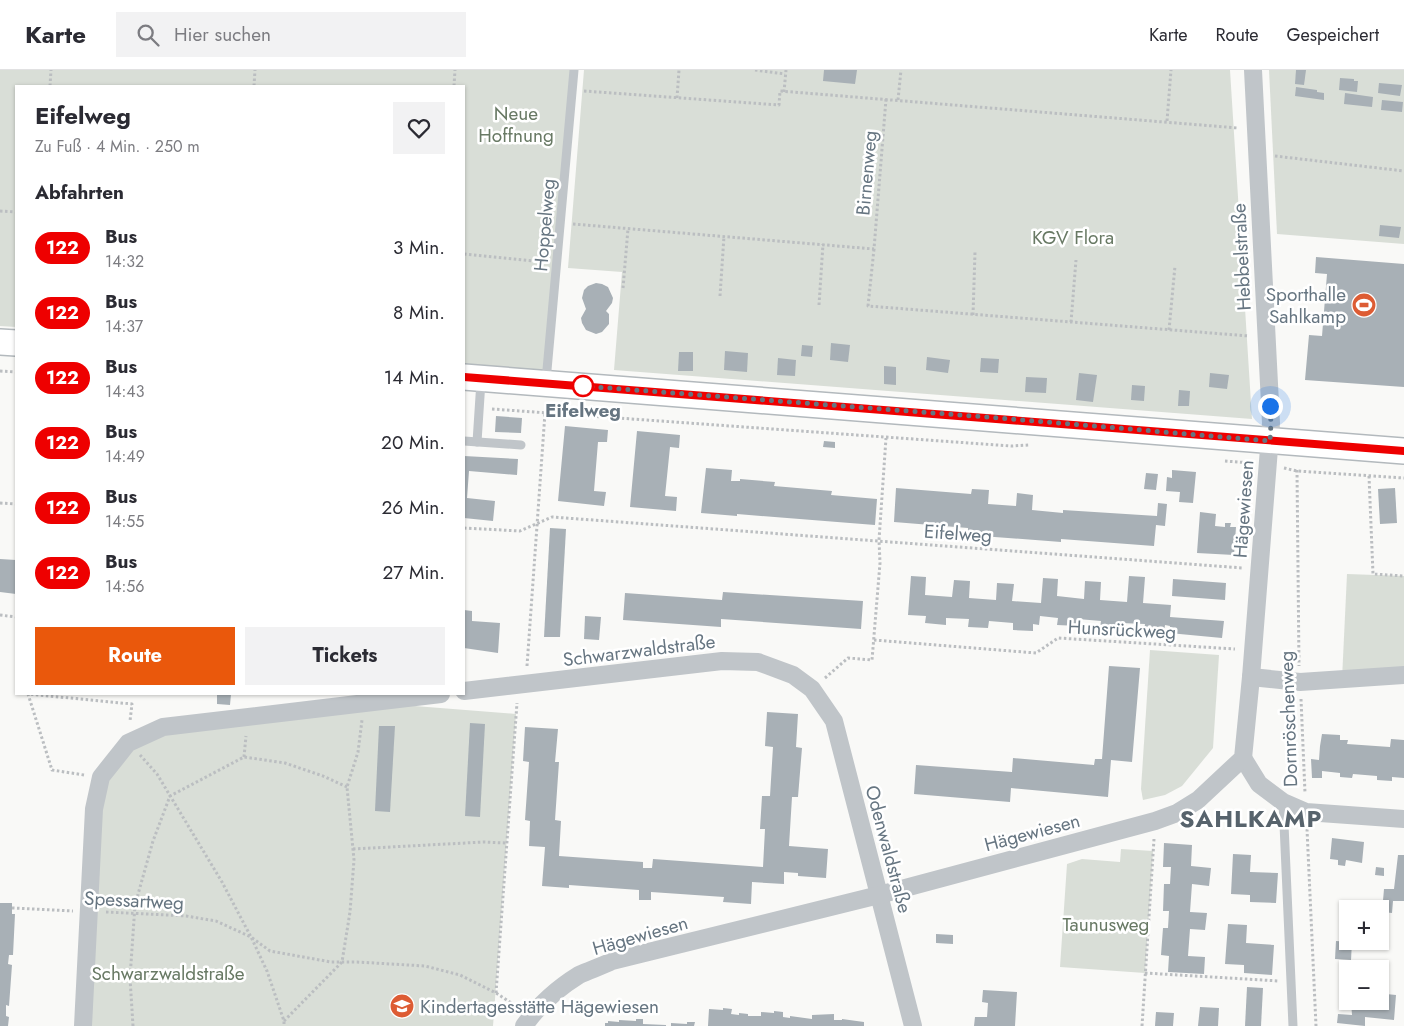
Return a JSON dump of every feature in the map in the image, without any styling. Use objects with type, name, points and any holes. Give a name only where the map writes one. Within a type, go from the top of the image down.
[{"type":"street","name":"Hebbelstraße","points":[[1253,70],[1271,423],[1268,453]]},
{"type":"street","points":[[0,342],[15,343]]},
{"type":"street","points":[[473,378],[1012,419],[1268,453],[1404,451]]},
{"type":"street","name":"Hägewiesen","points":[[528,1021],[555,993],[580,975],[612,961],[879,895],[1155,821],[1178,813],[1198,800],[1243,758],[1268,453]]},
{"type":"street","name":"Schwarzwaldstraße","points":[[465,691],[722,661],[758,662],[793,675],[812,688]]},
{"type":"street","points":[[1251,677],[1300,682],[1404,675]]},
{"type":"street","name":"Odenwaldstraße","points":[[812,688],[834,722],[913,1026]]},
{"type":"street","points":[[83,1026],[94,809],[101,777],[128,743],[163,727],[431,695]]},
{"type":"street","points":[[1243,758],[1259,784],[1282,802],[1306,812],[1404,819]]},
{"type":"lane","name":"Hoppelweg","points":[[546,383],[574,70]]},
{"type":"lane","points":[[473,378],[479,408],[477,442]]},
{"type":"lane","points":[[465,441],[521,445]]},
{"type":"lane","points":[[1282,802],[1292,1026]]},
{"type":"path","points":[[50,85],[51,70]]},
{"type":"path","points":[[254,85],[255,70]]},
{"type":"path","points":[[454,85],[455,70]]},
{"type":"path","points":[[677,98],[679,70]]},
{"type":"path","points":[[755,70],[785,72],[784,92]]},
{"type":"path","points":[[898,100],[900,70]]},
{"type":"path","points":[[1167,121],[1171,70]]},
{"type":"path","points":[[572,90],[779,106],[780,91],[1167,121],[1256,130]]},
{"type":"path","name":"Birnenweg","points":[[886,99],[868,306],[1266,337]]},
{"type":"path","points":[[1257,154],[1404,171]]},
{"type":"path","points":[[0,211],[15,212]]},
{"type":"path","points":[[560,223],[874,249]]},
{"type":"path","points":[[623,288],[628,228]]},
{"type":"path","points":[[720,296],[724,236]]},
{"type":"path","points":[[819,305],[823,244]]},
{"type":"path","points":[[973,315],[975,252]]},
{"type":"path","points":[[465,254],[557,263]]},
{"type":"path","points":[[1071,322],[1076,260]]},
{"type":"path","points":[[1169,330],[1175,266]]},
{"type":"path","points":[[0,371],[15,372]]},
{"type":"path","points":[[479,408],[886,438],[1011,446],[1038,445]]},
{"type":"path","points":[[496,993],[506,844],[537,525],[545,412]]},
{"type":"path","points":[[812,688],[848,658],[872,660],[880,563],[879,540],[886,438]]},
{"type":"path","points":[[1220,460],[1268,453],[1296,470],[1404,478]]},
{"type":"path","name":"Dornröschenweg","points":[[1296,470],[1300,682],[1316,1026]]},
{"type":"path","points":[[1369,476],[1373,574],[1404,576]]},
{"type":"path","points":[[0,503],[15,504]]},
{"type":"path","name":"Eifelweg","points":[[465,528],[520,531],[552,517],[1259,569]]},
{"type":"path","points":[[0,615],[15,616]]},
{"type":"path","name":"Hunsrückweg","points":[[874,640],[1036,653],[1058,638],[1253,650]]},
{"type":"path","points":[[28,695],[52,770],[101,777]]},
{"type":"path","points":[[38,695],[132,704],[128,743],[157,774],[222,882],[267,971],[284,1026]]},
{"type":"path","points":[[284,1021],[342,962],[350,912],[354,860],[347,787],[358,752],[364,702]]},
{"type":"path","points":[[244,757],[246,732]]},
{"type":"path","points":[[134,1026],[130,978],[133,912],[152,841],[170,796],[244,757],[285,764],[323,776],[347,787]]},
{"type":"path","points":[[1142,1026],[1155,821]]},
{"type":"path","points":[[353,850],[484,842],[506,844]]},
{"type":"path","name":"Spessartweg","points":[[12,908],[133,912],[186,916],[216,921],[251,937],[270,951],[297,957],[342,962],[425,966],[460,975],[496,993],[528,1021]]},
{"type":"path","points":[[1145,973],[1314,983]]},
{"type":"green space","name":"Neue Hoffnung","points":[[0,70],[574,70],[547,371],[465,364],[465,85],[15,85],[15,327],[0,326]]},
{"type":"green space","name":"KGV Flora","points":[[584,70],[1230,70],[1252,419],[614,370],[622,272],[568,268]]},
{"type":"green space","points":[[1269,70],[1404,70],[1404,244],[1277,234]]},
{"type":"green space","points":[[1347,574],[1404,576],[1404,675],[1342,679]]},
{"type":"green space","points":[[1150,650],[1219,655],[1213,748],[1182,786],[1165,795],[1143,800],[1141,789]]},
{"type":"green space","points":[[364,702],[516,714],[493,1026],[83,1026],[94,809],[128,743],[163,727]]},
{"type":"green space","name":"Taunusweg","points":[[1121,849],[1153,851],[1145,973],[1060,967],[1067,864],[1082,859],[1120,862]]},
{"type":"building","points":[[824,70],[857,70],[855,84],[823,81]]},
{"type":"building","points":[[1296,70],[1306,70],[1304,85],[1295,84]]},
{"type":"building","points":[[1340,78],[1358,81],[1357,92],[1339,90]]},
{"type":"building","points":[[1379,83],[1402,85],[1400,96],[1378,93]]},
{"type":"building","points":[[1296,87],[1324,93],[1324,100],[1295,96]]},
{"type":"building","points":[[1345,93],[1373,97],[1372,107],[1344,104]]},
{"type":"building","points":[[1382,100],[1403,102],[1402,112],[1381,110]]},
{"type":"building","points":[[1380,225],[1401,227],[1399,238],[1379,236]]},
{"type":"building","name":"Sporthalle Sahlkamp","points":[[1316,257],[1404,264],[1404,387],[1305,380],[1309,335],[1322,336],[1327,274],[1315,273]]},
{"type":"building","points":[[596,283],[608,287],[613,298],[606,311],[609,314],[609,324],[602,332],[596,334],[586,330],[581,318],[586,309],[582,298],[584,290]]},
{"type":"building","points":[[831,343],[850,345],[848,362],[830,360]]},
{"type":"building","points":[[802,345],[813,346],[812,357],[801,356]]},
{"type":"building","points":[[725,351],[748,353],[747,372],[724,370]]},
{"type":"building","points":[[679,352],[693,352],[693,371],[678,371]]},
{"type":"building","points":[[927,357],[950,360],[948,373],[926,370]]},
{"type":"building","points":[[778,358],[796,360],[795,376],[777,375]]},
{"type":"building","points":[[981,358],[999,359],[998,373],[980,372]]},
{"type":"building","points":[[884,366],[896,367],[896,385],[884,384]]},
{"type":"building","points":[[1079,373],[1097,375],[1093,402],[1076,400]]},
{"type":"building","points":[[1210,373],[1229,375],[1227,389],[1209,387]]},
{"type":"building","points":[[1026,377],[1047,378],[1046,393],[1025,392]]},
{"type":"building","points":[[1132,385],[1145,386],[1144,401],[1131,400]]},
{"type":"building","points":[[1179,390],[1190,391],[1189,406],[1178,406]]},
{"type":"building","points":[[496,416],[522,418],[521,433],[495,432]]},
{"type":"building","points":[[565,426],[608,430],[607,442],[598,442],[594,491],[606,492],[604,506],[558,501]]},
{"type":"building","points":[[637,431],[680,435],[679,448],[670,447],[665,496],[677,497],[676,511],[630,507]]},
{"type":"building","points":[[824,441],[835,442],[835,448],[823,447]]},
{"type":"building","points":[[465,456],[518,459],[517,475],[469,471],[467,498],[495,501],[493,521],[465,518]]},
{"type":"building","points":[[706,468],[732,470],[731,481],[740,481],[740,479],[775,482],[774,486],[832,491],[831,495],[877,499],[875,525],[701,513]]},
{"type":"building","points":[[1172,470],[1196,472],[1193,503],[1179,502],[1180,492],[1166,491],[1167,477],[1172,478]]},
{"type":"building","points":[[1146,473],[1158,474],[1156,490],[1144,489]]},
{"type":"building","points":[[896,488],[971,494],[972,489],[989,490],[988,504],[1016,506],[1017,493],[1033,495],[1032,510],[1063,513],[1063,510],[1157,516],[1158,503],[1167,504],[1165,526],[1156,525],[1154,546],[968,535],[968,528],[894,522]]},
{"type":"building","points":[[1395,488],[1397,523],[1380,524],[1378,489]]},
{"type":"building","points":[[1200,512],[1216,514],[1215,526],[1225,527],[1225,523],[1231,523],[1230,527],[1236,527],[1234,555],[1197,553]]},
{"type":"building","points":[[550,528],[566,529],[560,637],[544,637]]},
{"type":"building","points":[[0,559],[15,560],[15,594],[0,592]]},
{"type":"building","points":[[911,576],[926,577],[925,595],[952,597],[954,580],[970,581],[969,598],[996,600],[997,583],[1014,584],[1012,601],[1041,603],[1043,578],[1058,579],[1057,596],[1084,599],[1085,581],[1101,582],[1100,600],[1127,602],[1129,576],[1145,577],[1143,603],[1171,605],[1170,617],[1224,621],[1222,638],[1169,633],[1170,626],[1165,625],[1164,633],[1144,631],[1145,624],[1121,623],[1121,630],[1100,628],[1101,621],[1078,619],[1078,626],[1057,625],[1058,618],[1040,616],[1039,625],[1033,624],[1033,631],[1013,630],[1013,623],[989,621],[988,628],[968,627],[969,619],[946,618],[946,625],[925,623],[926,616],[908,615]]},
{"type":"building","points":[[1173,579],[1226,583],[1225,600],[1172,596]]},
{"type":"building","points":[[723,592],[863,601],[861,629],[721,619],[721,627],[623,620],[625,593],[722,600]]},
{"type":"building","points":[[465,610],[472,611],[472,621],[500,623],[498,653],[465,648]]},
{"type":"building","points":[[585,616],[601,617],[599,640],[584,639]]},
{"type":"building","points":[[1109,666],[1140,668],[1132,762],[1111,760],[1108,797],[1011,788],[1010,802],[914,794],[916,765],[1012,772],[1013,758],[1094,765],[1095,759],[1102,759]]},
{"type":"building","points":[[217,695],[231,695],[230,705],[217,704]]},
{"type":"building","points":[[767,712],[798,714],[796,747],[802,748],[798,797],[792,797],[789,846],[828,849],[826,878],[798,876],[798,873],[784,872],[784,884],[752,882],[751,904],[723,902],[724,897],[651,892],[651,900],[639,900],[639,890],[569,885],[569,888],[542,886],[545,847],[529,846],[530,821],[525,820],[529,762],[523,761],[525,727],[558,729],[555,762],[559,762],[555,820],[561,821],[559,856],[643,862],[643,868],[652,868],[653,859],[763,867],[765,829],[760,829],[762,796],[770,796],[773,747],[765,746]]},
{"type":"building","points":[[470,723],[485,724],[480,817],[465,816]]},
{"type":"building","points":[[379,726],[395,726],[390,812],[375,811]]},
{"type":"building","points":[[1322,734],[1340,735],[1340,740],[1348,740],[1347,744],[1390,747],[1391,739],[1404,740],[1404,778],[1392,777],[1392,781],[1377,780],[1377,776],[1353,774],[1352,778],[1340,777],[1340,773],[1322,771],[1322,778],[1312,778],[1311,759],[1319,760]]},
{"type":"building","points":[[1332,838],[1364,842],[1362,863],[1346,860],[1345,866],[1338,865],[1338,860],[1330,859]]},
{"type":"building","points":[[1164,843],[1192,845],[1191,866],[1211,868],[1209,886],[1192,884],[1190,912],[1207,913],[1205,930],[1190,929],[1188,956],[1205,957],[1204,974],[1168,972],[1169,956],[1161,955],[1163,928],[1168,928],[1169,911],[1163,911],[1164,884],[1170,884],[1171,867],[1163,867]]},
{"type":"building","points":[[1233,854],[1251,855],[1250,872],[1278,873],[1276,903],[1250,902],[1250,895],[1231,894]]},
{"type":"building","points":[[1398,855],[1404,855],[1404,901],[1393,901],[1392,913],[1389,913],[1389,900],[1383,900],[1384,889],[1394,889]]},
{"type":"building","points":[[1376,867],[1384,868],[1384,876],[1375,875]]},
{"type":"building","points":[[0,903],[12,903],[12,914],[15,914],[13,955],[9,955],[8,964],[12,965],[9,1006],[6,1005],[6,1016],[9,1017],[8,1026],[0,1026]]},
{"type":"building","points":[[1228,924],[1247,925],[1246,943],[1274,945],[1272,975],[1244,973],[1244,965],[1225,964]]},
{"type":"building","points":[[936,934],[953,935],[953,944],[936,943]]},
{"type":"building","points":[[1336,941],[1339,941],[1339,950],[1352,950],[1351,960],[1335,959]]},
{"type":"building","points":[[1247,987],[1263,988],[1261,1026],[1245,1026]]},
{"type":"building","points":[[983,990],[1017,992],[1015,1026],[974,1026],[975,1017],[987,1017],[988,1003],[982,1002]]},
{"type":"building","points":[[1389,994],[1396,995],[1394,1020],[1365,1017],[1365,1026],[1337,1023],[1338,1014],[1352,1015],[1352,1010],[1389,1010]]},
{"type":"building","points":[[1200,1007],[1219,1008],[1218,1026],[1198,1026]]},
{"type":"building","points":[[723,1008],[732,1009],[731,1014],[748,1014],[748,1016],[761,1016],[761,1012],[774,1013],[774,1011],[783,1012],[783,1017],[812,1019],[812,1015],[834,1014],[834,1020],[842,1019],[864,1022],[864,1026],[708,1026],[709,1009],[723,1010]]},
{"type":"building","points":[[1156,1012],[1174,1013],[1173,1026],[1155,1026]]},
{"type":"building","points":[[636,1019],[643,1019],[643,1024],[666,1026],[605,1026],[605,1023],[608,1023],[608,1021],[636,1021]]},
{"type":"building","points":[[687,1022],[695,1022],[694,1026],[671,1026],[671,1023],[687,1024]]},
{"type":"bus line","name":"122","points":[[465,377],[1404,451]]},
{"type":"place","name":"Sporthalle Sahlkamp","points":[[1364,305]]},
{"type":"place","name":"Eifelweg","points":[[583,386]]},
{"type":"place","name":"Kindertagesstätte Hägewiesen","points":[[402,1006]]},
{"type":"district","name":"SAHLKAMP","points":[[1251,819]]},
{"type":"route","points":[[583,386],[1270,441],[1270,406]]}]
